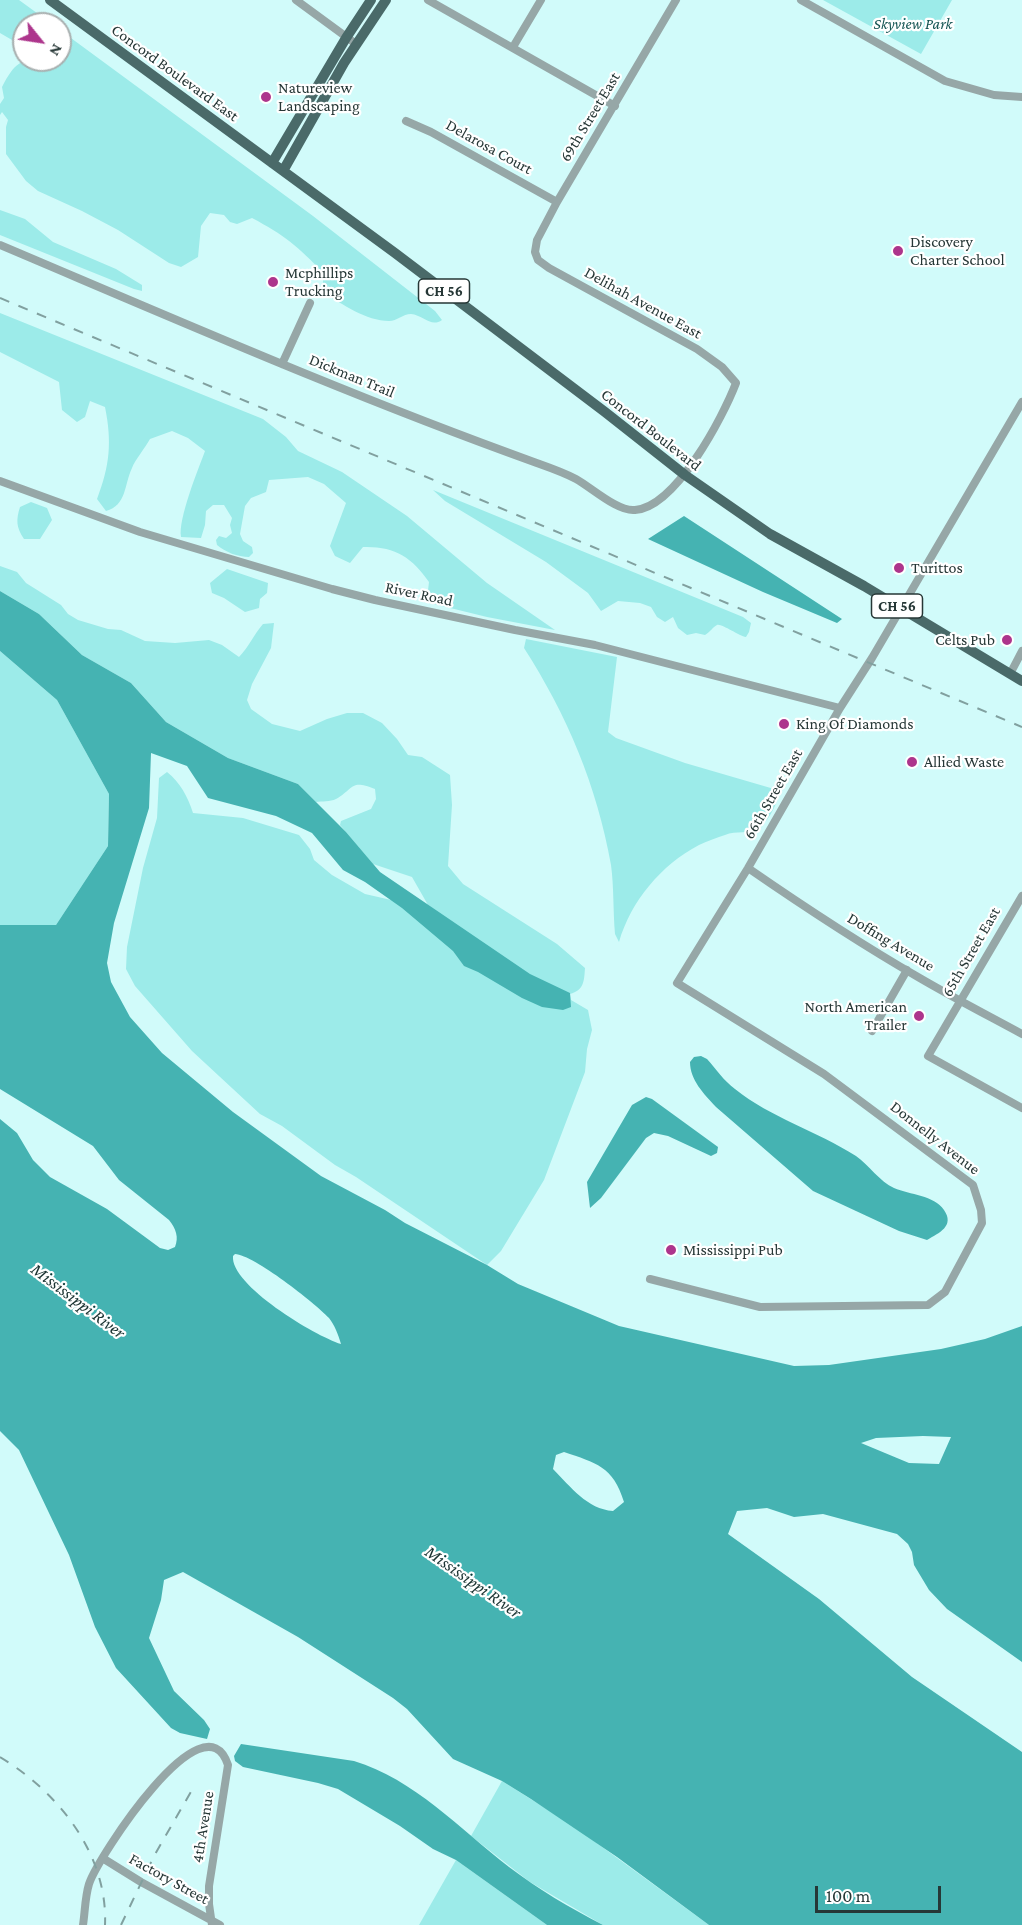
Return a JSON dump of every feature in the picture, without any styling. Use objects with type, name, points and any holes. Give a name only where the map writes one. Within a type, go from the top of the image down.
[{"type":"main road","name":"Concord Boulevard East","points":[[50,0],[283,171]]},
{"type":"main road","points":[[272,163],[345,38],[371,0]]},
{"type":"main road","points":[[283,171],[356,44],[386,0]]},
{"type":"main road","name":"Concord Boulevard","points":[[283,171],[685,475],[770,534],[901,608],[1022,681]]},
{"type":"street","points":[[296,0],[356,44]]},
{"type":"street","points":[[428,0],[615,106]]},
{"type":"street","points":[[513,47],[541,0]]},
{"type":"street","name":"69th Street East","points":[[535,252],[537,240],[557,202],[676,0]]},
{"type":"street","points":[[801,0],[945,81],[994,95],[1022,97]]},
{"type":"street","name":"Delarosa Court","points":[[406,121],[431,132],[557,202]]},
{"type":"street","name":"Dickman Trail","points":[[0,245],[282,364],[565,474],[621,508],[629,510],[636,511],[657,502],[685,475],[727,407],[736,383]]},
{"type":"street","name":"Delihah Avenue East","points":[[535,252],[538,260],[549,268],[697,349],[722,367],[736,383]]},
{"type":"street","points":[[282,364],[310,303]]},
{"type":"street","name":"66th Street East","points":[[677,983],[748,868],[1022,402]]},
{"type":"street","name":"River Road","points":[[0,481],[140,532],[332,589],[515,630],[594,645],[840,708]]},
{"type":"street","points":[[1010,674],[1022,651]]},
{"type":"street","name":"Doffing Avenue","points":[[748,868],[800,904],[907,970],[1022,1034]]},
{"type":"street","name":"65th Street East","points":[[1022,896],[928,1056],[1022,1108]]},
{"type":"street","points":[[872,1031],[907,970]]},
{"type":"street","name":"Donnelly Avenue","points":[[650,1279],[760,1307],[928,1305],[945,1292],[982,1223],[974,1185],[824,1074],[677,983]]},
{"type":"street","name":"4th Avenue","points":[[104,1859],[128,1820],[164,1775],[188,1754],[207,1746],[217,1748],[225,1754],[228,1765],[208,1886],[212,1922]]},
{"type":"street","points":[[83,1925],[89,1885],[104,1859]]},
{"type":"street","name":"Factory Street","points":[[104,1859],[220,1925]]},
{"type":"green space","points":[[0,0],[19,0],[36,12],[12,12],[12,40],[0,33]]},
{"type":"green space","name":"Skyview Park","points":[[823,0],[952,0],[921,54]]},
{"type":"green space","points":[[72,39],[313,216],[435,311],[442,320],[434,323],[411,314],[392,321],[380,320],[347,307],[323,293],[323,273],[306,255],[282,236],[252,218],[237,224],[230,222],[224,215],[210,213],[201,226],[198,257],[181,267],[169,263],[118,230],[38,191],[26,181],[6,154],[8,120],[2,112],[0,115],[0,104],[4,98],[2,87],[12,70],[72,72]]},
{"type":"green space","points":[[0,210],[25,219],[53,242],[116,269],[142,285],[142,291],[0,235]]},
{"type":"green space","points":[[0,313],[263,419],[286,437],[298,451],[342,472],[407,516],[487,583],[555,630],[434,604],[427,599],[429,582],[423,573],[409,560],[393,551],[363,547],[350,563],[335,556],[330,546],[346,503],[324,484],[308,477],[269,480],[266,492],[251,498],[245,506],[240,534],[243,541],[252,547],[253,553],[249,557],[232,554],[217,545],[216,540],[219,536],[226,538],[232,533],[230,525],[232,518],[224,505],[213,505],[206,511],[201,538],[181,537],[185,507],[205,451],[188,438],[172,431],[150,439],[133,465],[124,494],[118,504],[106,511],[97,499],[109,453],[109,431],[105,407],[90,401],[85,417],[77,422],[62,410],[59,382],[0,352]]},
{"type":"green space","points":[[433,490],[743,617],[751,623],[749,632],[746,637],[717,625],[705,635],[696,633],[687,635],[678,628],[673,617],[665,622],[657,617],[651,607],[640,603],[618,601],[601,611],[588,593],[546,562],[445,501]]},
{"type":"green space","points":[[31,502],[47,508],[52,520],[40,539],[24,539],[18,527],[20,507]]},
{"type":"green space","points":[[0,566],[17,572],[26,583],[61,605],[68,614],[78,620],[108,629],[121,630],[145,641],[175,643],[209,640],[222,645],[239,657],[263,624],[274,623],[271,648],[252,684],[247,700],[251,709],[272,724],[300,731],[347,713],[363,713],[382,723],[408,755],[422,757],[450,775],[452,805],[448,866],[463,884],[557,944],[585,968],[582,985],[570,994],[571,1000],[588,1010],[592,1030],[587,1049],[585,1072],[544,1180],[501,1251],[487,1265],[335,1165],[282,1126],[260,1114],[192,1051],[135,986],[126,969],[127,947],[143,868],[157,818],[159,778],[167,772],[183,790],[193,813],[243,818],[299,835],[310,849],[314,860],[332,875],[365,894],[435,910],[428,905],[412,877],[373,864],[340,825],[341,821],[371,809],[376,799],[375,789],[357,785],[336,799],[316,802],[298,784],[228,758],[166,722],[131,683],[82,655],[39,614],[0,591]]},
{"type":"green space","points":[[227,569],[268,583],[267,593],[260,599],[259,608],[245,612],[212,593],[210,583]]},
{"type":"green space","points":[[526,639],[617,657],[608,732],[616,738],[685,763],[781,791],[770,815],[760,827],[751,831],[729,834],[702,844],[685,853],[660,874],[631,912],[619,942],[615,934],[611,865],[598,807],[567,725],[524,648]]},
{"type":"green space","points":[[0,651],[57,700],[109,794],[108,846],[56,925],[0,925]]},
{"type":"green space","points":[[502,1781],[572,1825],[709,1925],[603,1925],[530,1882],[471,1836]]},
{"type":"green space","points":[[456,1860],[547,1925],[419,1925]]},
{"type":"water","points":[[684,516],[842,619],[837,623],[648,539]]},
{"type":"water","name":"Mississippi River","points":[[0,591],[39,614],[82,655],[131,683],[166,722],[228,758],[298,784],[346,832],[380,872],[530,974],[570,993],[571,1007],[563,1010],[542,1007],[464,966],[453,951],[402,908],[365,882],[343,870],[312,833],[276,816],[208,798],[187,766],[151,753],[149,808],[114,923],[107,963],[111,982],[130,1017],[162,1053],[233,1112],[321,1176],[518,1284],[619,1326],[794,1366],[829,1365],[941,1349],[985,1339],[1022,1326],[1022,1662],[947,1609],[929,1590],[914,1565],[908,1544],[897,1534],[823,1514],[794,1517],[767,1508],[737,1511],[728,1534],[819,1599],[912,1677],[1022,1752],[1022,1925],[709,1925],[617,1857],[531,1799],[502,1781],[453,1759],[407,1709],[393,1698],[298,1637],[183,1572],[164,1580],[161,1600],[149,1638],[174,1691],[204,1720],[210,1729],[207,1739],[180,1733],[171,1728],[116,1668],[95,1627],[69,1555],[19,1450],[0,1431],[0,1119],[17,1133],[33,1160],[50,1177],[107,1209],[160,1248],[168,1250],[175,1247],[177,1236],[169,1220],[119,1180],[93,1146],[0,1089],[0,925],[56,925],[108,846],[109,794],[57,700],[0,651]],"holes":[[[235,1254],[256,1262],[311,1302],[329,1318],[341,1344],[313,1331],[276,1308],[259,1294],[245,1281],[236,1268],[233,1256]],[[923,1436],[951,1437],[939,1464],[909,1463],[861,1443],[876,1438]],[[564,1452],[602,1468],[609,1473],[620,1490],[624,1502],[613,1511],[587,1502],[553,1469],[556,1455]]]},
{"type":"water","points":[[701,1056],[707,1059],[731,1086],[749,1099],[856,1156],[889,1185],[928,1198],[940,1205],[947,1216],[947,1225],[927,1240],[899,1231],[813,1191],[716,1107],[702,1092],[692,1075],[690,1062],[694,1057]]},
{"type":"water","points":[[646,1097],[718,1147],[717,1153],[711,1156],[668,1136],[654,1133],[646,1138],[601,1198],[590,1208],[587,1182],[632,1105]]},
{"type":"water","points":[[241,1744],[354,1761],[376,1769],[436,1806],[531,1883],[603,1925],[547,1925],[456,1860],[433,1849],[400,1826],[338,1789],[243,1767],[235,1761],[234,1756]]},
{"type":"railway","points":[[0,298],[1022,727]]},
{"type":"railway","points":[[0,1757],[41,1788],[60,1807],[75,1828],[98,1874],[104,1899],[105,1925]]},
{"type":"railway","points":[[121,1925],[154,1856],[192,1790]]},
{"type":"place","name":"Natureview Landscaping","points":[[266,97]]},
{"type":"place","name":"Discovery Charter School","points":[[898,251]]},
{"type":"place","name":"Mcphillips Trucking","points":[[273,282]]},
{"type":"place","name":"Turittos","points":[[899,568]]},
{"type":"place","name":"Celts Pub","points":[[1007,640]]},
{"type":"place","name":"King Of Diamonds","points":[[784,724]]},
{"type":"place","name":"Allied Waste","points":[[912,762]]},
{"type":"place","name":"North American Trailer","points":[[919,1016]]},
{"type":"place","name":"Mississippi Pub","points":[[671,1250]]}]
